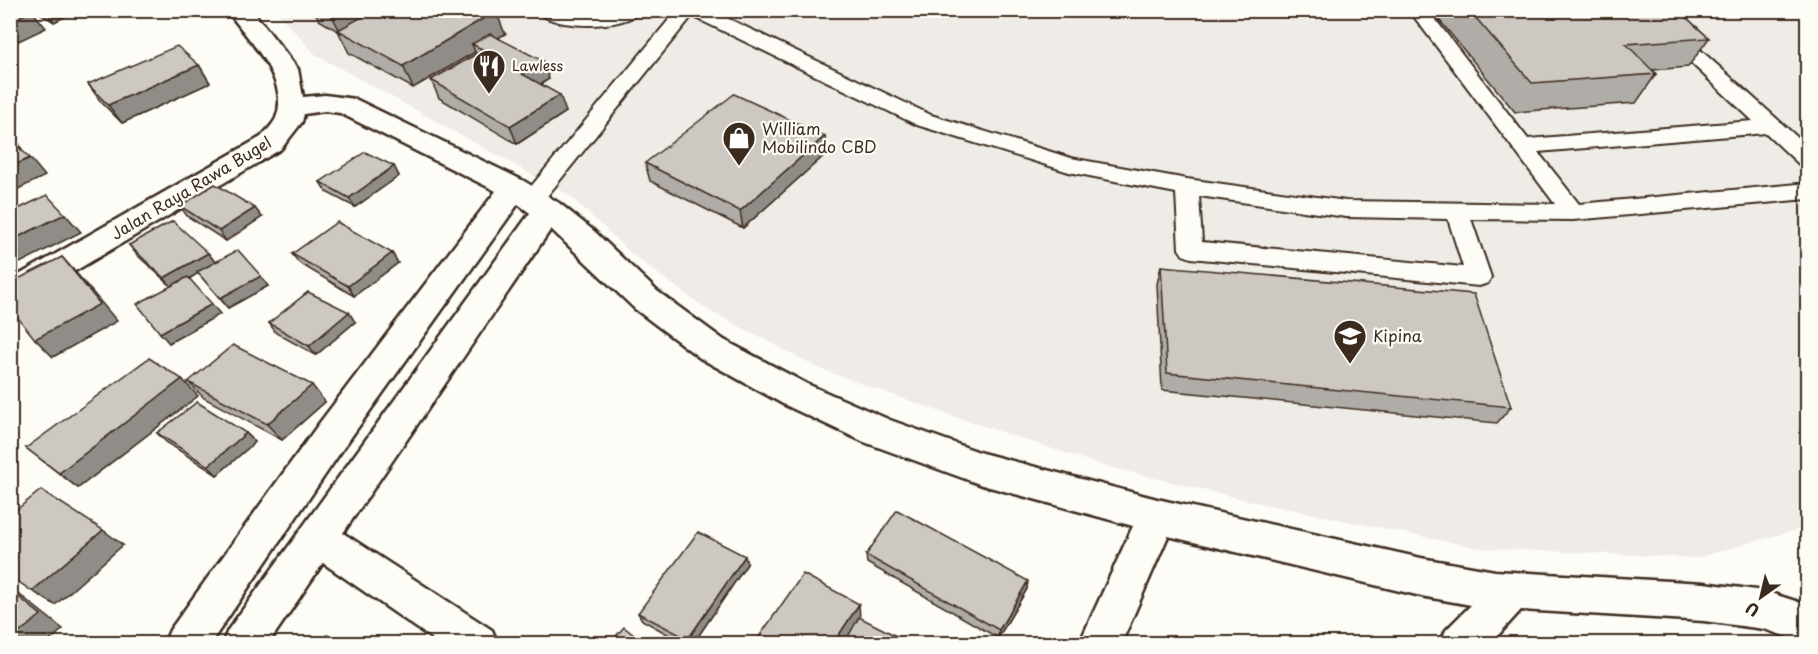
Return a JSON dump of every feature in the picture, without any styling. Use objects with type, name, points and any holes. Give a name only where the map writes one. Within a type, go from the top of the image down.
[{"type":"street","points":[[239,10],[285,69],[292,107],[325,103],[346,105],[531,199],[583,239],[655,307],[712,348],[795,394],[877,431],[982,469],[1157,516],[1421,577],[1513,591],[1704,602],[1764,610],[1808,625]]},
{"type":"street","name":"Jalan Raya Rawa Bugel","points":[[10,295],[271,143],[288,122],[292,107]]},
{"type":"street","points":[[243,644],[316,537],[531,199]]},
{"type":"street","points":[[185,644],[331,436],[531,199]]},
{"type":"street","points":[[1100,644],[1157,516]]},
{"type":"street","points":[[316,537],[477,644]]},
{"type":"street","points":[[1461,644],[1513,591]]},
{"type":"lane","points":[[545,10],[572,18],[600,22],[633,10]]},
{"type":"lane","points":[[531,199],[687,10]]},
{"type":"lane","points":[[694,10],[924,120],[1069,165],[1187,187],[1346,209],[1573,212],[1808,191]]},
{"type":"lane","points":[[1418,10],[1573,212]]},
{"type":"lane","points":[[1679,41],[1808,160]]},
{"type":"lane","points":[[1522,146],[1771,126]]},
{"type":"lane","points":[[1187,187],[1191,249],[1479,277],[1457,211]]},
{"type":"shaded area","points":[[276,11],[1807,11],[1807,527],[1696,558],[1478,548],[1255,502],[1104,466],[944,413],[823,370],[706,309],[634,256],[569,195],[316,55]]},
{"type":"building","points":[[10,10],[32,10],[32,11],[10,21]]},
{"type":"building","points":[[324,10],[343,10],[332,16]]},
{"type":"building","points":[[375,10],[496,11],[403,66],[338,30]]},
{"type":"building","points":[[1469,10],[1678,10],[1709,38],[1626,44],[1656,74],[1532,83]]},
{"type":"building","name":"Lawless","points":[[490,34],[543,61],[522,74],[560,95],[510,126],[431,80],[484,50],[472,44]]},
{"type":"building","points":[[177,46],[199,65],[108,105],[88,84]]},
{"type":"building","name":"William Mobilindo CBD","points":[[734,94],[825,136],[740,211],[645,163]]},
{"type":"building","points":[[13,142],[30,158],[10,167],[10,143]]},
{"type":"building","points":[[365,152],[394,166],[349,198],[320,182]]},
{"type":"building","points":[[215,184],[255,208],[219,231],[180,206]]},
{"type":"building","points":[[47,195],[65,214],[10,241],[10,213]]},
{"type":"building","points":[[173,221],[208,253],[164,278],[129,245]]},
{"type":"building","points":[[337,222],[392,253],[348,286],[292,254]]},
{"type":"building","points":[[238,250],[261,276],[220,298],[197,272]]},
{"type":"building","points":[[62,257],[100,304],[35,339],[10,308],[10,283]]},
{"type":"building","points":[[1161,266],[1474,294],[1511,407],[1167,373]]},
{"type":"building","points":[[188,277],[212,304],[160,333],[137,304]]},
{"type":"building","points":[[308,292],[349,312],[309,346],[269,323]]},
{"type":"building","points":[[233,345],[312,385],[267,424],[188,382]]},
{"type":"building","points":[[149,358],[182,379],[59,473],[26,448]]},
{"type":"building","points":[[197,402],[246,433],[208,466],[157,433]]},
{"type":"building","points":[[41,490],[103,530],[32,591],[10,576],[10,515]]},
{"type":"building","points":[[897,510],[1028,581],[999,630],[866,555]]},
{"type":"building","points":[[698,532],[745,556],[688,639],[638,613]]},
{"type":"building","points":[[803,574],[859,604],[833,644],[754,644]]},
{"type":"building","points":[[10,590],[41,615],[10,640]]},
{"type":"building","points":[[859,617],[912,644],[844,644]]},
{"type":"building","points":[[624,627],[645,644],[609,644]]},
{"type":"building","points":[[327,635],[341,644],[319,644]]},
{"type":"place","name":"Lawless","points":[[489,95]]},
{"type":"place","name":"William Mobilindo CBD","points":[[739,167]]},
{"type":"place","name":"Kipina","points":[[1350,365]]}]
